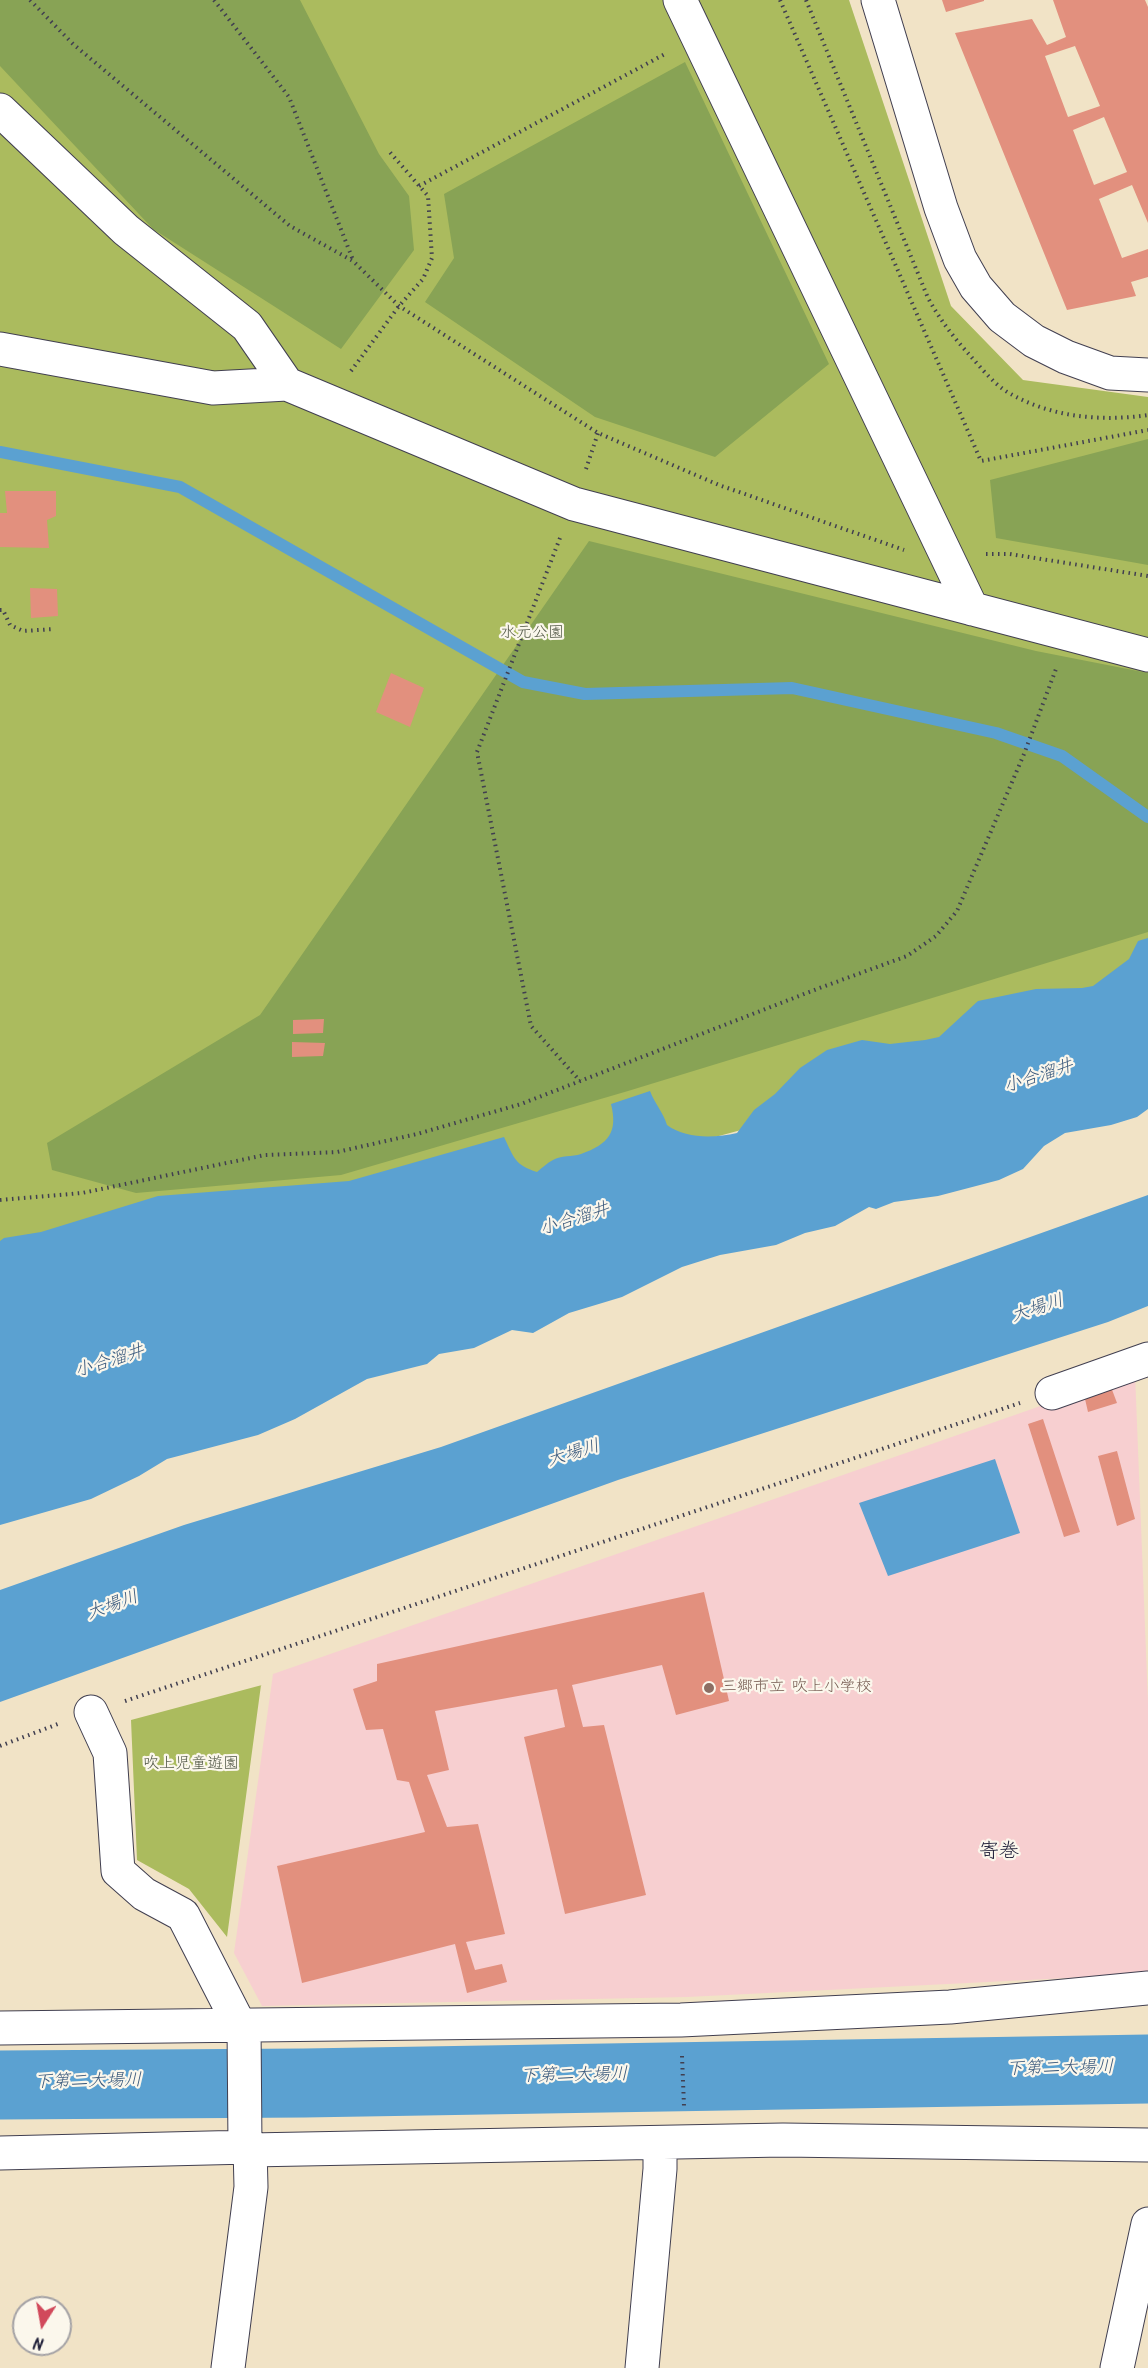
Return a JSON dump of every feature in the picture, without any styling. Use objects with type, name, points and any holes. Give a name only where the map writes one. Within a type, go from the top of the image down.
[{"type":"street","points":[[680,0],[972,609]]},
{"type":"street","points":[[878,0],[941,208],[960,259],[976,287],[1002,317],[1034,342],[1066,357],[1110,373],[1148,375]]},
{"type":"street","points":[[0,110],[126,230],[247,326],[287,384]]},
{"type":"street","points":[[0,349],[213,388],[287,384],[574,504],[1148,655]]},
{"type":"street","points":[[1052,1393],[1148,1359]]},
{"type":"street","points":[[90,1712],[110,1754],[118,1871],[144,1894],[183,1915],[241,2024],[247,2149],[252,2187],[228,2368]]},
{"type":"street","points":[[0,2028],[681,2020],[950,2007],[1148,1988]]},
{"type":"street","points":[[0,2153],[794,2140],[1148,2145]]},
{"type":"street","points":[[642,2368],[660,2169],[672,2143]]},
{"type":"street","points":[[1117,2368],[1148,2224]]},
{"type":"path","points":[[30,0],[73,44],[290,226],[353,261],[399,306],[598,433],[719,485],[912,553],[1010,554],[1148,576]]},
{"type":"path","points":[[214,0],[289,98],[353,261]]},
{"type":"path","points":[[780,0],[981,461],[1148,430]]},
{"type":"path","points":[[419,186],[697,37]]},
{"type":"path","points":[[329,401],[399,306],[423,279],[432,258],[428,196],[388,150]]},
{"type":"path","points":[[580,1081],[531,1026],[477,752],[574,504],[598,433]]},
{"type":"path","points":[[0,610],[3,610],[10,625],[23,632],[55,629]]},
{"type":"path","points":[[0,1200],[82,1192],[265,1155],[337,1152],[417,1134],[521,1104],[907,956],[936,936],[957,911],[1024,754],[1068,634]]},
{"type":"path","points":[[0,1746],[90,1712],[1052,1393]]},
{"type":"path","points":[[672,2143],[681,2020]]},
{"type":"shaded area","name":"三郷市立 吹上小学校","points":[[1135,1373],[1148,1703],[1148,1974],[687,1997],[262,2006],[234,1953],[273,1674]]},
{"type":"green space","name":"水元公園","points":[[0,0],[849,0],[951,306],[1023,380],[1148,397],[1148,1015],[1013,1057],[0,1329]]},
{"type":"green space","points":[[0,0],[300,0],[379,154],[409,196],[414,250],[341,349],[153,229],[0,66]]},
{"type":"green space","points":[[685,62],[829,364],[715,457],[595,417],[425,302],[454,258],[444,194]]},
{"type":"green space","points":[[1148,439],[1148,565],[996,538],[990,480]]},
{"type":"green space","points":[[589,541],[1036,651],[1148,673],[1148,932],[628,1091],[341,1175],[136,1193],[52,1170],[47,1143],[260,1015]]},
{"type":"green space","name":"吹上児童遊園","points":[[261,1685],[227,1937],[189,1889],[137,1860],[131,1720]]},
{"type":"water","name":"小合溜井","points":[[1148,938],[1148,1109],[1137,1117],[1111,1125],[1065,1133],[1044,1146],[1023,1169],[999,1180],[938,1196],[894,1202],[876,1209],[869,1207],[835,1226],[805,1233],[776,1245],[720,1255],[682,1267],[622,1297],[569,1313],[533,1333],[512,1330],[474,1348],[439,1354],[427,1364],[367,1379],[295,1419],[258,1435],[167,1459],[139,1476],[91,1499],[0,1525],[0,1241],[4,1238],[41,1232],[158,1196],[349,1181],[504,1137],[516,1160],[524,1167],[537,1172],[556,1158],[581,1154],[605,1141],[612,1129],[611,1104],[650,1091],[667,1125],[675,1130],[701,1136],[737,1133],[754,1110],[775,1094],[800,1068],[827,1050],[862,1040],[890,1044],[939,1037],[978,1001],[1036,989],[1093,986],[1129,959],[1138,941]]},
{"type":"water","name":"大場川","points":[[1148,1195],[1148,1306],[1108,1322],[618,1480],[0,1702],[0,1590],[184,1525],[441,1447]]},
{"type":"water","points":[[995,1459],[1020,1533],[888,1576],[859,1503]]},
{"type":"building","points":[[942,0],[984,0],[984,1],[946,12]]},
{"type":"building","points":[[1053,0],[1145,0],[1148,7],[1148,223],[1132,185],[1099,199],[1122,258],[1148,249],[1148,277],[1131,282],[1136,296],[1067,310],[955,33],[1032,19],[1047,45],[1066,37]],"holes":[[[1075,46],[1100,106],[1068,117],[1045,56]],[[1104,117],[1127,172],[1094,185],[1073,130]]]},
{"type":"building","points":[[5,491],[56,491],[56,516],[47,520],[49,548],[0,547],[0,513],[7,513]]},
{"type":"building","points":[[30,588],[57,589],[58,616],[31,618]]},
{"type":"building","points":[[391,673],[424,688],[410,727],[376,712]]},
{"type":"building","points":[[324,1019],[323,1033],[293,1034],[293,1020]]},
{"type":"building","points":[[292,1042],[325,1043],[323,1056],[292,1057]]},
{"type":"building","points":[[1111,1387],[1117,1403],[1088,1412],[1085,1399]]},
{"type":"building","points":[[1043,1419],[1080,1532],[1064,1537],[1028,1424]]},
{"type":"building","points":[[1117,1451],[1135,1519],[1117,1526],[1098,1456]]},
{"type":"building","points":[[704,1592],[729,1701],[676,1715],[662,1665],[572,1685],[583,1727],[604,1725],[646,1895],[565,1914],[524,1737],[565,1727],[557,1689],[435,1711],[449,1770],[427,1775],[447,1827],[478,1824],[505,1934],[466,1942],[475,1970],[502,1964],[507,1982],[467,1993],[455,1944],[302,1983],[277,1866],[425,1832],[409,1782],[397,1780],[383,1729],[366,1730],[353,1689],[377,1681],[377,1664]]},
{"type":"waterway","points":[[0,452],[180,487],[523,682],[585,694],[792,688],[996,733],[1062,756],[1148,817]]},
{"type":"waterway","name":"下第二大場川","points":[[0,2085],[304,2083],[1148,2069]]},
{"type":"place","name":"三郷市立 吹上小学校","points":[[709,1688]]},
{"type":"district","name":"寄巻","points":[[999,1854]]}]
